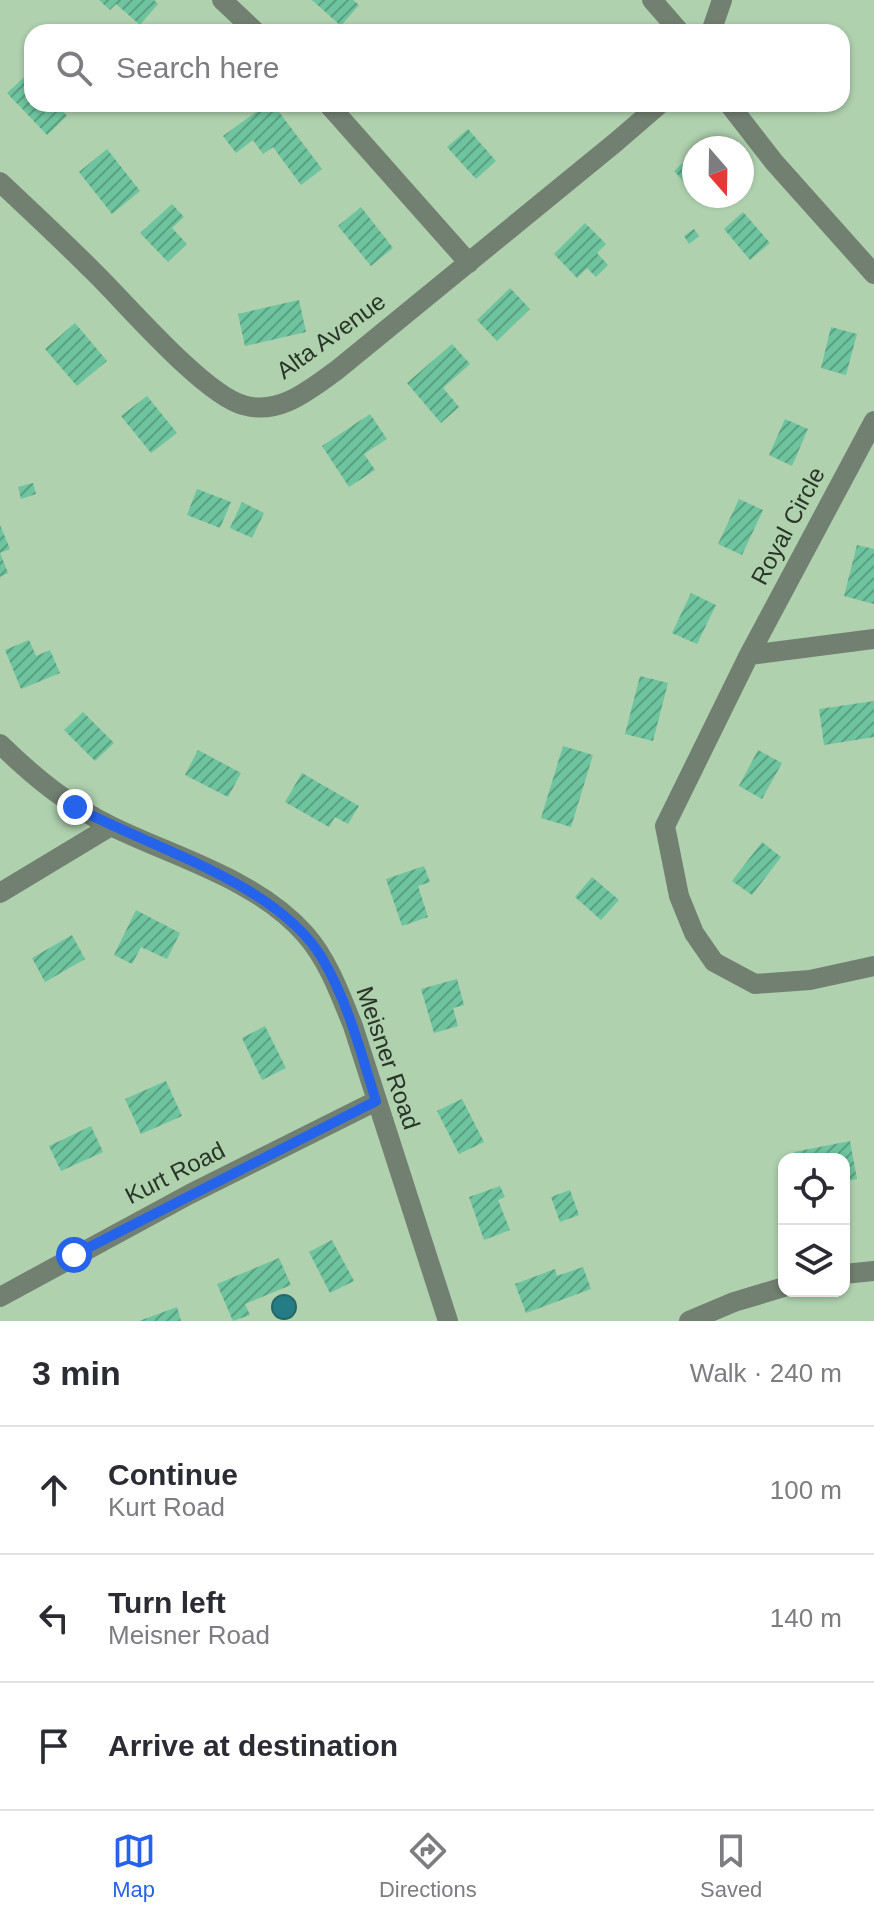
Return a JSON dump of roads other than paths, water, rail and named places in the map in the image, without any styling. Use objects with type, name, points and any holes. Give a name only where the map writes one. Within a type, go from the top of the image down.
[{"type":"street","points":[[222,0],[248,24]]},
{"type":"street","points":[[652,0],[673,24]]},
{"type":"street","points":[[714,24],[722,0]]},
{"type":"street","points":[[335,112],[469,263]]},
{"type":"street","name":"Alta Avenue","points":[[0,182],[220,395],[244,406],[271,407],[295,400],[337,370],[650,112]]},
{"type":"street","points":[[735,112],[774,162],[874,274]]},
{"type":"street","name":"Royal Circle","points":[[874,421],[749,655],[665,826],[679,896],[694,933],[714,962],[755,984],[810,980],[874,966]]},
{"type":"street","points":[[749,655],[874,639]]},
{"type":"street","name":"Meisner Road","points":[[0,744],[50,790],[111,826],[245,888],[288,917],[306,935],[333,979],[353,1026],[448,1321]]},
{"type":"street","points":[[0,893],[111,826]]},
{"type":"street","name":"Kurt Road","points":[[0,1297],[190,1194],[376,1101]]},
{"type":"street","points":[[850,1273],[874,1271]]},
{"type":"street","points":[[689,1321],[734,1302],[778,1289]]},
{"type":"water","points":[[284,1295],[295,1302],[296,1307],[289,1318],[284,1319],[273,1312],[272,1307],[279,1296]]}]
